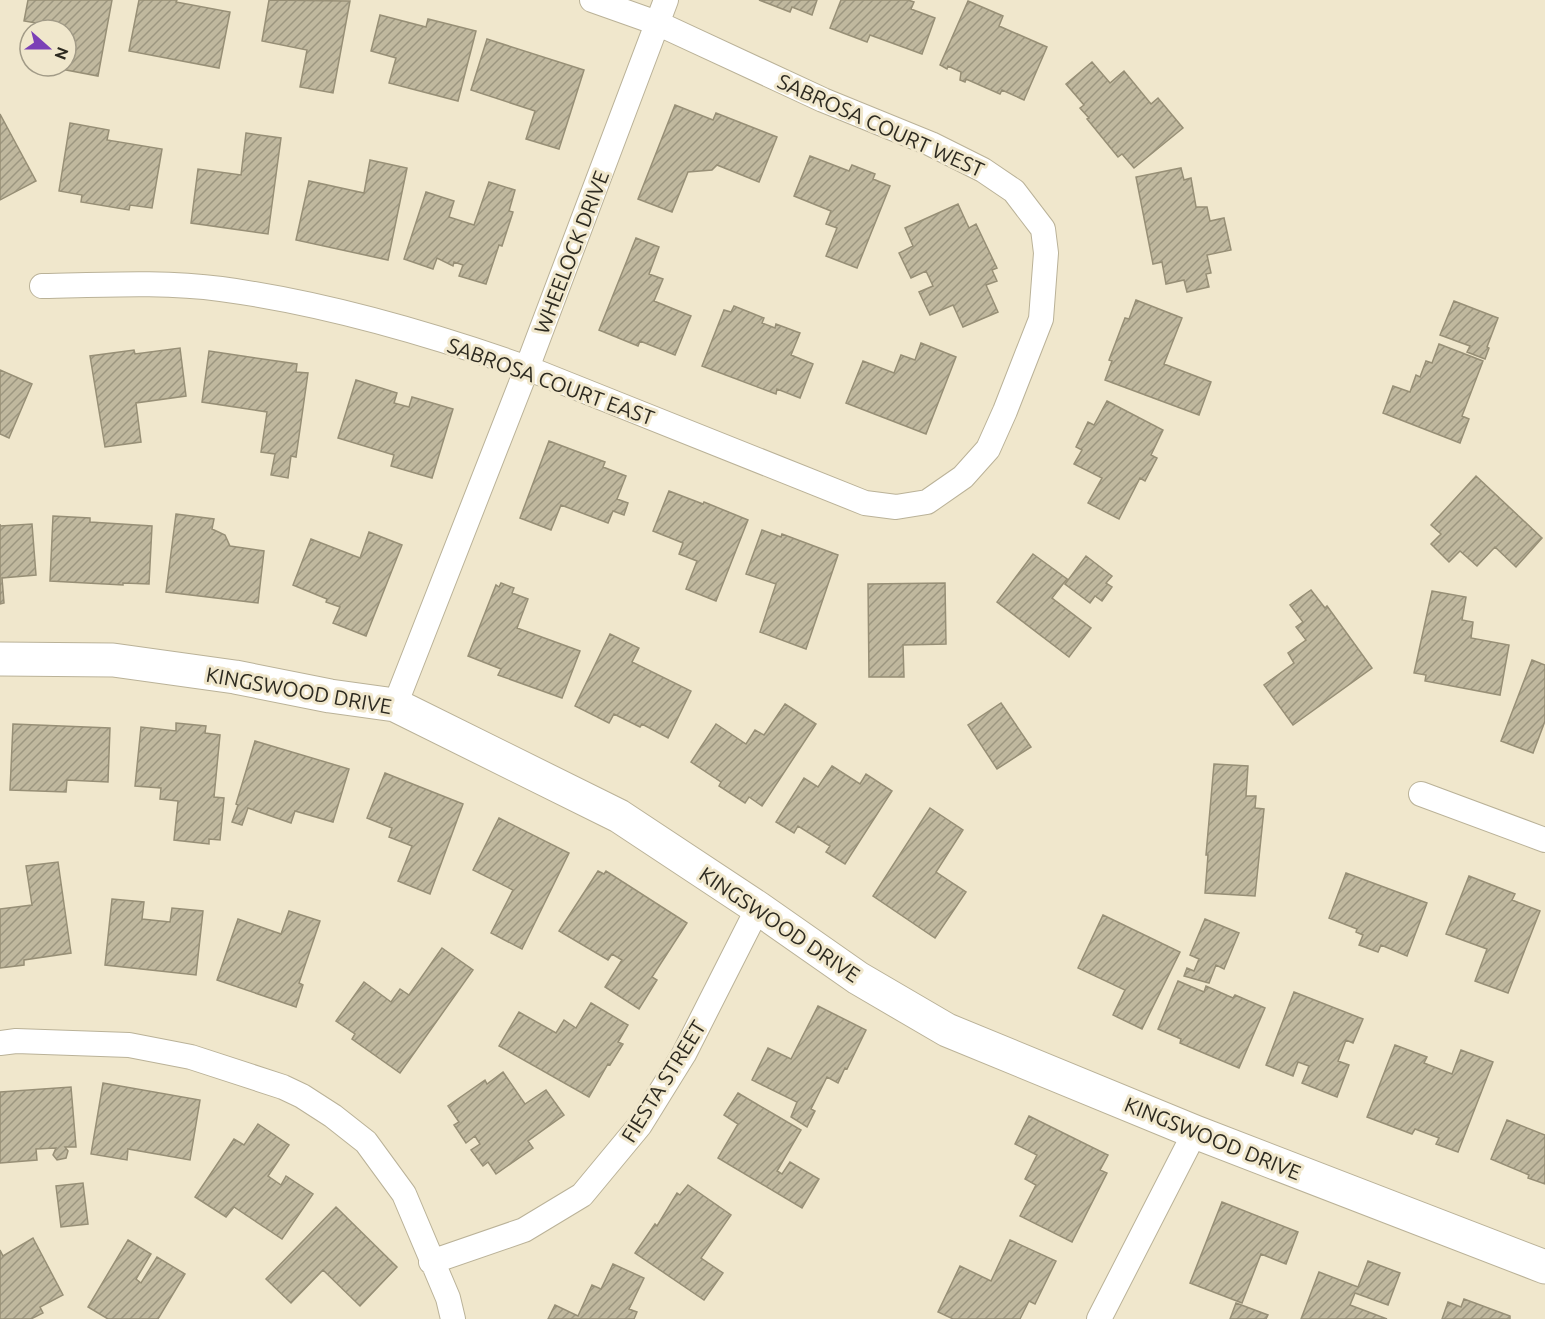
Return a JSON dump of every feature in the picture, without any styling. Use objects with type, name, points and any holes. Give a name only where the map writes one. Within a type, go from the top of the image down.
[{"type":"street","name":"SABROSA COURT WEST","points":[[592,0],[657,23],[823,99],[931,144],[983,170],[1014,191],[1043,229],[1046,253],[1041,319],[1005,411]]},
{"type":"street","name":"WHEELOCK DRIVE","points":[[395,705],[527,368],[666,0]]},
{"type":"street","name":"SABROSA COURT EAST","points":[[42,286],[164,285],[220,289],[298,303],[383,323],[471,348],[527,368],[865,503],[896,507],[927,502],[963,477],[988,449],[1005,411]]},
{"type":"street","name":"KINGSWOOD DRIVE","points":[[0,659],[113,660],[235,676],[330,696],[395,705],[619,816],[758,908],[858,978],[947,1030],[1195,1132],[1545,1267]]},
{"type":"street","points":[[1421,794],[1545,840]]},
{"type":"street","name":"FIESTA STREET","points":[[431,1262],[524,1230],[582,1195],[640,1125],[684,1054],[758,908]]},
{"type":"street","points":[[0,1043],[16,1041],[129,1046],[191,1057],[302,1096],[333,1116],[366,1142],[404,1194],[448,1298],[453,1319]]},
{"type":"street","points":[[1100,1319],[1195,1132]]},
{"type":"building","points":[[28,0],[112,0],[98,76],[78,72],[78,18],[25,18]]},
{"type":"building","points":[[139,0],[177,0],[176,2],[230,12],[219,68],[129,51]]},
{"type":"building","points":[[269,0],[350,1],[333,93],[300,87],[307,50],[262,41]]},
{"type":"building","points":[[759,0],[817,0],[812,15],[792,7],[790,12]]},
{"type":"building","points":[[841,0],[908,0],[914,2],[911,9],[935,18],[922,54],[870,35],[867,42],[830,28]]},
{"type":"building","points":[[968,1],[1003,16],[999,26],[1047,47],[1024,100],[1002,90],[1000,94],[966,79],[965,82],[960,80],[961,72],[940,65]]},
{"type":"building","points":[[380,15],[426,27],[428,19],[476,31],[458,101],[389,83],[396,58],[371,51]]},
{"type":"building","points":[[487,39],[584,70],[559,149],[526,139],[535,111],[471,90]]},
{"type":"building","points":[[1092,62],[1110,83],[1124,71],[1151,104],[1158,98],[1183,128],[1134,168],[1122,154],[1118,157],[1087,119],[1089,118],[1080,108],[1084,105],[1066,84]]},
{"type":"building","points":[[675,105],[713,120],[716,113],[777,137],[759,182],[717,165],[712,170],[688,172],[672,212],[638,199]]},
{"type":"building","points":[[0,114],[36,181],[0,200]]},
{"type":"building","points":[[70,123],[109,130],[107,140],[162,149],[152,208],[130,205],[129,210],[81,202],[82,195],[59,191]]},
{"type":"building","points":[[246,133],[281,138],[268,234],[191,223],[198,169],[241,175]]},
{"type":"building","points":[[810,156],[849,171],[852,165],[875,174],[873,179],[890,186],[857,268],[826,256],[837,228],[826,224],[831,211],[794,196]]},
{"type":"building","points":[[370,160],[407,168],[388,260],[296,240],[309,181],[364,193]]},
{"type":"building","points":[[1181,168],[1184,180],[1191,178],[1196,207],[1207,207],[1210,221],[1224,218],[1231,250],[1207,255],[1211,273],[1206,274],[1209,287],[1187,292],[1184,280],[1166,284],[1162,262],[1153,264],[1136,177]]},
{"type":"building","points":[[489,182],[515,190],[509,211],[513,212],[486,284],[459,276],[463,265],[454,262],[453,266],[437,258],[433,269],[404,259],[426,192],[454,201],[449,217],[474,225]]},
{"type":"building","points":[[958,204],[969,228],[976,224],[997,268],[992,270],[997,281],[986,285],[998,312],[963,327],[953,305],[930,315],[919,292],[933,286],[926,271],[911,278],[899,253],[913,246],[905,228]]},
{"type":"building","points":[[636,238],[659,247],[649,274],[663,279],[654,301],[691,316],[675,355],[640,341],[638,346],[599,330]]},
{"type":"building","points":[[1136,300],[1182,318],[1164,364],[1211,382],[1199,415],[1105,380],[1112,361],[1109,360],[1125,318],[1129,319]]},
{"type":"building","points":[[1454,301],[1498,318],[1485,359],[1467,352],[1470,346],[1440,335]]},
{"type":"building","points":[[734,306],[764,318],[762,323],[775,328],[776,324],[800,333],[791,355],[813,364],[800,398],[777,389],[776,394],[702,366],[724,310],[731,312]]},
{"type":"building","points":[[921,343],[956,357],[926,434],[846,403],[863,361],[894,373],[901,355],[915,360]]},
{"type":"building","points":[[1439,344],[1483,361],[1462,416],[1469,419],[1460,443],[1383,413],[1393,386],[1410,392],[1416,375],[1420,377],[1426,361],[1432,363]]},
{"type":"building","points":[[180,348],[186,396],[136,403],[141,442],[105,447],[90,356],[134,350],[135,354]]},
{"type":"building","points":[[209,351],[297,364],[296,372],[308,373],[296,457],[291,456],[288,478],[271,475],[275,454],[261,452],[267,412],[202,402]]},
{"type":"building","points":[[0,370],[32,384],[9,438],[0,434]]},
{"type":"building","points":[[356,380],[397,393],[394,403],[409,407],[412,397],[453,409],[432,478],[391,466],[394,455],[338,438]]},
{"type":"building","points":[[1107,401],[1163,430],[1151,455],[1157,458],[1145,481],[1140,478],[1119,519],[1088,503],[1102,478],[1074,464],[1082,450],[1076,447],[1088,422],[1094,425]]},
{"type":"building","points":[[549,441],[605,462],[603,467],[626,476],[617,499],[628,503],[624,515],[613,511],[608,523],[561,505],[551,530],[520,518]]},
{"type":"building","points":[[1476,476],[1542,538],[1516,567],[1495,547],[1477,566],[1460,551],[1449,562],[1431,544],[1441,534],[1431,525]]},
{"type":"building","points":[[669,491],[748,520],[716,601],[686,589],[697,561],[679,554],[683,543],[653,531]]},
{"type":"building","points":[[176,514],[214,519],[212,529],[225,535],[230,546],[264,551],[258,603],[166,592]]},
{"type":"building","points":[[53,516],[90,518],[90,522],[152,526],[149,584],[50,581]]},
{"type":"building","points":[[32,524],[36,575],[2,578],[4,603],[0,604],[0,526]]},
{"type":"building","points":[[762,530],[781,537],[782,534],[838,555],[806,649],[760,632],[776,584],[746,574]]},
{"type":"building","points":[[369,532],[402,545],[366,636],[333,623],[340,607],[293,585],[311,539],[360,558]]},
{"type":"building","points":[[1033,554],[1067,579],[1052,598],[1091,628],[1069,657],[997,602]]},
{"type":"building","points":[[1086,556],[1112,576],[1106,583],[1112,587],[1102,601],[1095,596],[1090,603],[1065,584]]},
{"type":"building","points":[[501,583],[514,588],[512,593],[528,599],[517,628],[580,651],[562,698],[498,675],[501,669],[468,656],[496,585],[499,587]]},
{"type":"building","points":[[945,583],[946,644],[903,645],[904,677],[869,677],[868,584]]},
{"type":"building","points":[[1311,590],[1325,608],[1327,606],[1372,668],[1293,725],[1264,685],[1294,663],[1288,653],[1306,640],[1296,627],[1303,622],[1290,605]]},
{"type":"building","points":[[1432,591],[1466,597],[1462,620],[1473,622],[1471,638],[1509,645],[1500,695],[1425,681],[1426,675],[1414,673]]},
{"type":"building","points":[[610,634],[639,648],[632,662],[691,691],[668,738],[642,724],[640,727],[614,714],[609,723],[575,706]]},
{"type":"building","points":[[1532,660],[1545,665],[1545,721],[1533,753],[1501,741]]},
{"type":"building","points":[[1001,703],[1031,747],[997,769],[968,725]]},
{"type":"building","points":[[785,704],[816,724],[762,806],[749,797],[745,803],[719,786],[721,782],[691,762],[716,724],[746,744],[755,730],[764,735]]},
{"type":"building","points":[[176,723],[206,726],[205,733],[220,735],[214,797],[224,798],[220,840],[209,839],[209,844],[174,840],[178,801],[160,799],[161,788],[135,786],[141,727],[176,731]]},
{"type":"building","points":[[13,724],[110,728],[108,782],[67,780],[66,792],[10,790]]},
{"type":"building","points":[[255,741],[349,769],[333,822],[295,811],[291,823],[248,808],[242,825],[232,822]]},
{"type":"building","points":[[1214,764],[1248,766],[1246,796],[1256,796],[1255,808],[1264,809],[1255,896],[1205,893]]},
{"type":"building","points":[[832,766],[860,784],[866,774],[892,791],[845,864],[826,852],[830,846],[798,826],[794,833],[776,822],[804,778],[818,787]]},
{"type":"building","points":[[385,773],[463,804],[430,894],[398,881],[412,846],[389,837],[392,828],[367,818]]},
{"type":"building","points":[[930,808],[963,830],[936,872],[966,892],[935,938],[873,896]]},
{"type":"building","points":[[499,818],[569,853],[522,949],[491,933],[513,890],[473,870]]},
{"type":"building","points":[[58,862],[71,953],[24,960],[24,965],[0,968],[0,909],[32,905],[26,866]]},
{"type":"building","points":[[598,871],[604,874],[606,871],[687,923],[652,977],[657,980],[639,1009],[605,987],[622,960],[612,954],[608,960],[559,931]]},
{"type":"building","points":[[1346,873],[1427,903],[1407,956],[1381,945],[1378,952],[1359,945],[1363,935],[1356,932],[1357,929],[1329,918]]},
{"type":"building","points":[[1469,876],[1515,894],[1512,900],[1540,911],[1508,993],[1475,981],[1487,949],[1446,934]]},
{"type":"building","points":[[112,899],[144,902],[142,919],[170,922],[172,908],[203,911],[196,975],[105,965]]},
{"type":"building","points":[[289,911],[320,921],[299,983],[303,985],[296,1007],[217,980],[238,919],[281,934]]},
{"type":"building","points":[[1103,915],[1180,952],[1142,1029],[1113,1015],[1125,990],[1078,968]]},
{"type":"building","points":[[1205,919],[1239,933],[1224,969],[1216,965],[1209,983],[1184,976],[1187,968],[1194,971],[1199,959],[1190,955]]},
{"type":"building","points":[[442,948],[473,970],[400,1073],[352,1039],[355,1034],[336,1021],[364,982],[391,1002],[400,989],[409,995]]},
{"type":"building","points":[[1178,981],[1204,992],[1206,986],[1233,998],[1235,995],[1265,1008],[1239,1068],[1180,1043],[1181,1039],[1158,1029]]},
{"type":"building","points":[[1294,992],[1363,1019],[1353,1043],[1346,1040],[1338,1061],[1349,1065],[1337,1097],[1302,1083],[1309,1066],[1298,1062],[1293,1076],[1266,1065]]},
{"type":"building","points":[[591,1003],[628,1025],[618,1042],[623,1044],[610,1065],[608,1064],[589,1097],[499,1046],[519,1012],[556,1033],[564,1020],[576,1028]]},
{"type":"building","points":[[818,1006],[866,1030],[838,1083],[827,1077],[811,1109],[815,1111],[807,1127],[791,1117],[797,1102],[752,1080],[768,1048],[791,1059]]},
{"type":"building","points":[[1395,1045],[1427,1057],[1424,1063],[1452,1074],[1461,1050],[1493,1062],[1458,1152],[1436,1144],[1439,1138],[1415,1129],[1412,1134],[1367,1117]]},
{"type":"building","points":[[503,1072],[525,1104],[546,1090],[564,1115],[528,1141],[533,1148],[496,1174],[488,1162],[483,1166],[471,1150],[480,1144],[475,1136],[466,1143],[454,1125],[459,1122],[448,1106],[485,1080],[487,1084]]},
{"type":"building","points":[[103,1083],[200,1100],[190,1160],[128,1149],[127,1160],[91,1154]]},
{"type":"building","points":[[71,1087],[76,1147],[65,1147],[68,1151],[66,1158],[57,1160],[53,1155],[56,1148],[36,1149],[37,1160],[0,1163],[0,1092]]},
{"type":"building","points":[[738,1093],[801,1130],[777,1171],[782,1174],[790,1162],[819,1179],[802,1208],[718,1158],[738,1124],[724,1115]]},
{"type":"building","points":[[1029,1116],[1108,1155],[1100,1170],[1107,1173],[1072,1242],[1020,1216],[1036,1185],[1025,1179],[1037,1155],[1015,1144]]},
{"type":"building","points":[[1507,1120],[1545,1135],[1545,1184],[1491,1159]]},
{"type":"building","points":[[258,1124],[289,1145],[268,1176],[281,1185],[286,1176],[313,1194],[282,1239],[234,1207],[226,1217],[195,1197],[234,1139],[244,1145]]},
{"type":"building","points":[[83,1183],[88,1224],[61,1227],[56,1186]]},
{"type":"building","points":[[688,1185],[731,1215],[701,1258],[723,1273],[704,1300],[635,1253],[655,1224],[657,1226],[677,1193],[680,1195]]},
{"type":"building","points":[[1222,1202],[1298,1232],[1286,1264],[1261,1254],[1242,1303],[1190,1283]]},
{"type":"building","points":[[336,1207],[397,1267],[360,1306],[323,1270],[291,1303],[266,1279]]},
{"type":"building","points":[[33,1238],[63,1295],[40,1307],[43,1313],[31,1319],[0,1319],[0,1250],[3,1256]]},
{"type":"building","points":[[128,1240],[151,1254],[136,1279],[141,1283],[157,1257],[185,1274],[158,1319],[108,1319],[88,1307]]},
{"type":"building","points":[[1010,1240],[1056,1261],[1035,1304],[1029,1301],[1020,1319],[953,1319],[938,1312],[960,1266],[991,1281]]},
{"type":"building","points":[[1368,1261],[1400,1273],[1388,1305],[1355,1293],[1350,1305],[1387,1319],[1301,1319],[1319,1272],[1358,1287]]},
{"type":"building","points":[[613,1264],[644,1278],[629,1309],[637,1312],[634,1319],[548,1319],[555,1305],[578,1316],[592,1285],[601,1289]]},
{"type":"building","points":[[1464,1299],[1510,1316],[1510,1319],[1442,1319],[1448,1302],[1461,1307]]},
{"type":"building","points":[[1236,1303],[1268,1315],[1266,1319],[1230,1319]]}]
